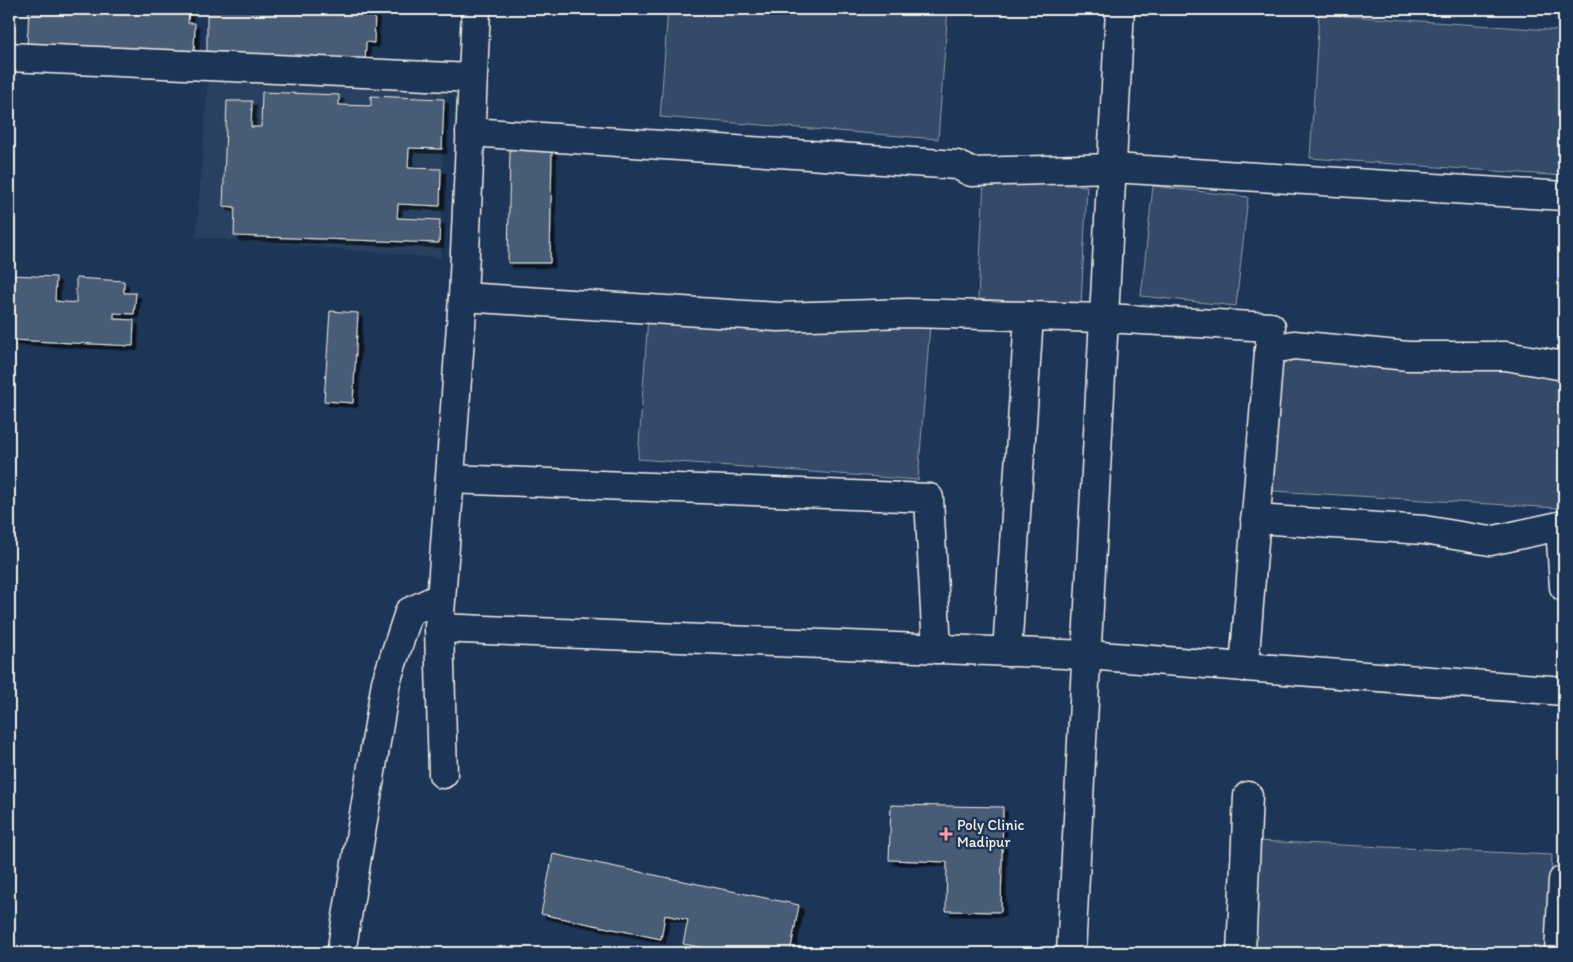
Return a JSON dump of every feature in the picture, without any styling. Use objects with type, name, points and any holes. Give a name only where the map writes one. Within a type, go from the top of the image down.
[{"type":"street","points":[[443,774],[439,628],[463,297],[476,9]]},
{"type":"street","points":[[1071,953],[1120,9]]},
{"type":"street","points":[[9,57],[472,78]]},
{"type":"street","points":[[470,132],[957,165],[970,172],[1113,168],[1564,196]]},
{"type":"street","points":[[463,297],[778,317],[907,313],[1105,318],[1271,327],[1244,667]]},
{"type":"street","points":[[1007,652],[1029,316]]},
{"type":"street","points":[[1269,350],[1294,345],[1408,356],[1506,356],[1564,366]]},
{"type":"street","points":[[450,479],[929,498],[937,649]]},
{"type":"street","points":[[1255,519],[1424,530],[1490,542],[1562,525],[1564,586]]},
{"type":"street","points":[[341,953],[386,682],[409,612],[442,598]]},
{"type":"street","points":[[439,628],[1087,655],[1564,691]]},
{"type":"street","points":[[1240,953],[1248,796]]},
{"type":"street","points":[[1559,953],[1563,880]]},
{"type":"shaded area","points":[[668,9],[948,9],[938,139],[660,117]]},
{"type":"shaded area","points":[[1319,14],[1564,31],[1564,176],[1310,158]]},
{"type":"shaded area","points":[[208,81],[444,85],[441,258],[196,237]]},
{"type":"shaded area","points":[[984,180],[1087,186],[1081,305],[978,299]]},
{"type":"shaded area","points":[[1153,186],[1248,197],[1236,306],[1141,296]]},
{"type":"shaded area","points":[[649,303],[930,325],[918,480],[638,459]]},
{"type":"shaded area","points":[[1281,347],[1564,364],[1557,508],[1273,491]]},
{"type":"shaded area","points":[[1258,841],[1552,855],[1547,953],[1253,953]]},
{"type":"building","points":[[29,9],[189,9],[188,23],[195,23],[194,54],[27,47]]},
{"type":"building","points":[[207,9],[317,9],[317,11],[346,11],[346,9],[375,9],[374,43],[366,42],[365,67],[207,63]]},
{"type":"building","points":[[262,92],[339,95],[339,105],[371,106],[371,96],[444,99],[442,149],[409,148],[408,168],[441,169],[440,206],[398,204],[397,218],[440,220],[439,243],[234,236],[235,207],[223,206],[227,101],[252,101],[251,127],[261,127]]},
{"type":"building","points":[[510,147],[552,148],[550,263],[508,263]]},
{"type":"building","points":[[10,275],[56,277],[55,301],[76,303],[76,278],[124,281],[124,293],[136,293],[134,314],[114,313],[114,319],[134,320],[133,346],[12,340],[14,302],[9,302]]},
{"type":"building","points":[[330,311],[358,313],[353,403],[324,401]]},
{"type":"building","name":"Poly Clinic Madipur","points":[[891,805],[1003,807],[1001,912],[946,911],[947,862],[889,860]]},
{"type":"building","points":[[553,854],[799,905],[790,953],[731,953],[683,944],[688,920],[665,915],[661,939],[541,914]]},
{"type":"place","name":"Poly Clinic Madipur","points":[[946,834]]}]
